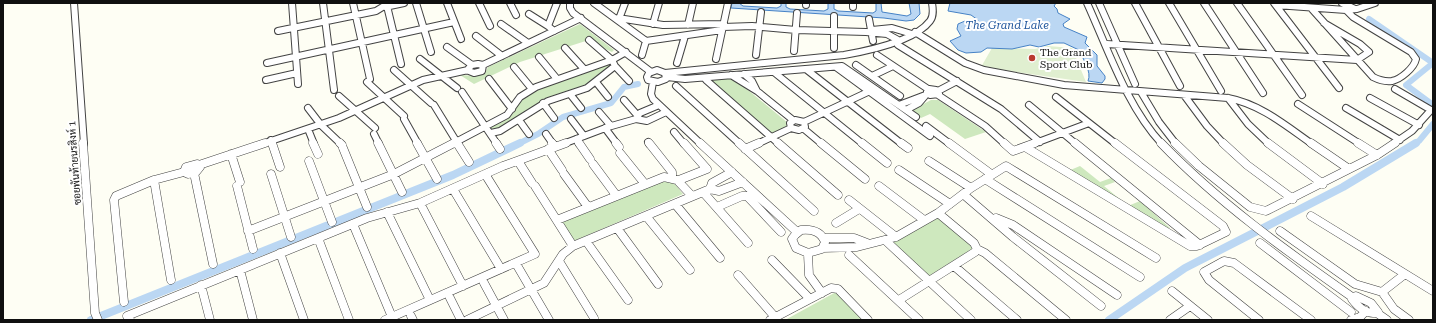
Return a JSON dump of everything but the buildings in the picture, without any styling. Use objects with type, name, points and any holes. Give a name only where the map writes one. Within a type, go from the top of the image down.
[{"type":"street","name":"ซอยพันท้ายนรสิงห์ 1","points":[[74,3],[96,317]]},
{"type":"street","points":[[292,3],[298,84]]},
{"type":"street","points":[[323,3],[334,90]]},
{"type":"street","points":[[353,3],[369,80],[384,98],[404,117],[437,179]]},
{"type":"street","points":[[278,31],[356,16],[376,11],[387,5],[404,3]]},
{"type":"street","points":[[416,3],[432,52]]},
{"type":"street","points":[[447,3],[461,40]]},
{"type":"street","points":[[479,3],[490,26]]},
{"type":"street","points":[[510,3],[516,15]]},
{"type":"street","points":[[548,26],[557,3]]},
{"type":"street","points":[[570,3],[571,10],[580,18],[651,72]]},
{"type":"street","points":[[594,3],[646,41],[685,36],[723,27]]},
{"type":"street","points":[[616,18],[625,3]]},
{"type":"street","points":[[653,24],[659,3]]},
{"type":"street","points":[[688,25],[693,3]]},
{"type":"street","points":[[716,59],[728,3]]},
{"type":"street","points":[[666,75],[858,53],[875,49],[898,42],[930,22],[933,12],[932,3]]},
{"type":"street","points":[[1088,3],[1126,90],[1141,117],[1166,148],[1203,183],[1291,254],[1352,296],[1364,298],[1387,320]]},
{"type":"street","points":[[1099,3],[1135,84]]},
{"type":"street","points":[[1135,3],[1180,86]]},
{"type":"street","points":[[1169,3],[1221,91]]},
{"type":"street","points":[[1204,3],[1235,53],[1263,93]]},
{"type":"street","points":[[1236,3],[1302,95]]},
{"type":"street","points":[[1342,3],[1357,9]]},
{"type":"street","points":[[1275,4],[1346,10],[1357,9],[1376,3]]},
{"type":"street","points":[[1275,4],[1339,88]]},
{"type":"street","points":[[387,5],[401,64]]},
{"type":"street","points":[[1311,8],[1373,77],[1388,82],[1396,80],[1415,64],[1416,59],[1407,49],[1353,17],[1346,10]]},
{"type":"street","points":[[756,55],[761,12]]},
{"type":"street","points":[[794,52],[797,13]]},
{"type":"street","points":[[529,14],[554,31]]},
{"type":"street","points":[[834,16],[834,48]]},
{"type":"street","points":[[184,172],[190,165],[199,165],[271,140],[321,125],[410,85],[478,64],[483,65],[580,18]]},
{"type":"street","points":[[616,18],[653,24],[723,27],[760,26],[796,30],[869,31],[896,27],[913,33],[974,67],[1053,84],[1228,98],[1244,101],[1263,110],[1349,169]]},
{"type":"street","points":[[869,19],[869,31],[873,41]]},
{"type":"street","points":[[267,63],[454,22]]},
{"type":"street","points":[[1107,44],[1274,56],[1357,60],[1368,54],[1369,52],[1366,48],[1324,22]]},
{"type":"street","points":[[502,24],[528,43]]},
{"type":"street","points":[[869,31],[887,34],[1001,109],[1040,142]]},
{"type":"street","points":[[476,36],[502,56]]},
{"type":"street","points":[[677,63],[685,36]]},
{"type":"street","points":[[589,40],[629,81]]},
{"type":"street","points":[[642,54],[646,41]]},
{"type":"street","points":[[447,48],[470,67]]},
{"type":"street","points":[[565,48],[584,69]]},
{"type":"street","points":[[492,133],[500,131],[519,120],[543,103],[582,91],[596,82],[611,62],[625,51]]},
{"type":"street","points":[[877,55],[927,93]]},
{"type":"street","points":[[539,57],[557,78]]},
{"type":"street","points":[[420,59],[459,90],[485,128],[492,133],[500,149]]},
{"type":"street","points":[[248,231],[394,174],[457,143],[507,115],[520,97],[532,89],[557,78],[611,62]]},
{"type":"street","points":[[856,65],[900,96]]},
{"type":"street","points":[[514,66],[532,89]]},
{"type":"street","points":[[666,75],[662,82],[653,82],[647,78],[647,75],[651,72],[660,71],[666,75],[685,79],[842,66],[916,117]]},
{"type":"street","points":[[872,76],[893,66]]},
{"type":"street","points":[[836,67],[930,136]]},
{"type":"street","points":[[394,70],[433,104],[469,162]]},
{"type":"street","points":[[807,70],[908,148]]},
{"type":"street","points":[[266,80],[297,73]]},
{"type":"street","points":[[775,73],[887,163]]},
{"type":"street","points":[[744,74],[752,80],[757,92]]},
{"type":"street","points":[[731,75],[757,92],[798,130],[824,112],[870,91]]},
{"type":"street","points":[[489,79],[512,109]]},
{"type":"street","points":[[706,80],[838,195]]},
{"type":"street","points":[[899,105],[927,93],[938,93],[957,81]]},
{"type":"street","points":[[596,82],[608,97]]},
{"type":"street","points":[[653,82],[653,99],[797,232]]},
{"type":"street","points":[[676,86],[814,211]]},
{"type":"street","points":[[1140,92],[1155,118],[1171,139],[1198,166],[1250,207],[1257,210],[1266,211],[1323,184],[1377,155],[1419,125],[1431,110],[1395,89]]},
{"type":"street","points":[[906,110],[919,103],[927,93]]},
{"type":"street","points":[[938,93],[985,126],[1015,151],[1089,123]]},
{"type":"street","points":[[570,94],[581,108]]},
{"type":"street","points":[[1184,95],[1206,126],[1230,150],[1293,199]]},
{"type":"street","points":[[339,96],[374,131],[402,192]]},
{"type":"street","points":[[1025,147],[1188,245],[1194,247],[1224,234],[1226,229],[1056,97]]},
{"type":"street","points":[[1228,98],[1243,118],[1266,142],[1323,184]]},
{"type":"street","points":[[1370,98],[1419,125]]},
{"type":"street","points":[[624,100],[637,118]]},
{"type":"street","points":[[543,103],[554,118]]},
{"type":"street","points":[[1298,104],[1377,155]]},
{"type":"street","points":[[637,118],[640,113],[659,105]]},
{"type":"street","points":[[1029,105],[1200,245]]},
{"type":"street","points":[[308,108],[321,125],[342,147],[367,208]]},
{"type":"street","points":[[1346,108],[1400,140]]},
{"type":"street","points":[[599,112],[620,150],[645,184]]},
{"type":"street","points":[[130,320],[127,316],[353,224],[387,212],[420,203],[518,160],[608,127],[637,118],[647,121],[666,112]]},
{"type":"street","points":[[571,119],[584,136]]},
{"type":"street","points":[[745,149],[771,137],[798,119],[865,179]]},
{"type":"street","points":[[519,120],[529,134]]},
{"type":"street","points":[[926,126],[988,176],[1140,277]]},
{"type":"street","points":[[308,129],[318,154]]},
{"type":"street","points":[[557,220],[664,177],[675,178],[706,169],[674,132]]},
{"type":"street","points":[[546,134],[563,172],[588,207]]},
{"type":"street","points":[[576,139],[616,195]]},
{"type":"street","points":[[271,140],[280,167]]},
{"type":"street","points":[[648,142],[672,172],[675,178],[692,196]]},
{"type":"street","points":[[231,154],[253,250]]},
{"type":"street","points":[[518,160],[573,246]]},
{"type":"street","points":[[309,161],[332,222]]},
{"type":"street","points":[[929,161],[971,188]]},
{"type":"street","points":[[124,302],[114,200],[116,196],[154,180],[184,172],[188,174],[194,173],[198,169],[199,165]]},
{"type":"street","points":[[823,248],[856,247],[867,243],[886,241],[896,237],[938,213],[988,176],[1006,166],[1156,258]]},
{"type":"street","points":[[899,170],[950,204]]},
{"type":"street","points":[[706,190],[712,182],[732,172]]},
{"type":"street","points":[[194,173],[213,264]]},
{"type":"street","points":[[270,174],[291,236]]},
{"type":"street","points":[[353,224],[388,318],[535,254],[485,174]]},
{"type":"street","points":[[154,180],[171,280]]},
{"type":"street","points":[[467,320],[544,283],[563,254],[573,246],[706,190],[719,191],[743,182]]},
{"type":"street","points":[[879,186],[924,220]]},
{"type":"street","points":[[453,189],[501,269]]},
{"type":"street","points":[[706,190],[717,207],[748,243]]},
{"type":"street","points":[[963,194],[992,217],[1013,237],[1101,306]]},
{"type":"street","points":[[717,207],[742,196],[747,196],[780,232]]},
{"type":"street","points":[[849,200],[896,237]]},
{"type":"street","points":[[420,203],[463,286]]},
{"type":"street","points":[[675,204],[720,258]]},
{"type":"street","points":[[836,223],[859,208]]},
{"type":"street","points":[[387,212],[430,300]]},
{"type":"street","points":[[938,213],[1066,320]]},
{"type":"street","points":[[646,216],[690,270]]},
{"type":"street","points":[[1311,216],[1433,291]]},
{"type":"street","points":[[992,217],[1013,225],[1117,295]]},
{"type":"street","points":[[618,228],[658,284]]},
{"type":"street","points":[[824,238],[825,242],[823,248],[818,252],[808,254],[798,251],[794,247],[792,239],[797,232],[812,230],[824,238],[854,238],[867,243]]},
{"type":"street","points":[[1280,231],[1348,280],[1384,296],[1394,309],[1409,320]]},
{"type":"street","points":[[318,238],[349,320]]},
{"type":"street","points":[[586,241],[628,300]]},
{"type":"street","points":[[886,241],[971,320]]},
{"type":"street","points":[[1260,243],[1357,315]]},
{"type":"street","points":[[899,300],[976,252],[978,248]]},
{"type":"street","points":[[280,253],[304,320]]},
{"type":"street","points":[[808,254],[807,270],[809,278],[822,293]]},
{"type":"street","points":[[849,255],[919,320]]},
{"type":"street","points":[[772,260],[810,299]]},
{"type":"street","points":[[559,261],[594,318]]},
{"type":"street","points":[[1259,320],[1209,280],[1204,272],[1224,261],[1234,263],[1311,320]]},
{"type":"street","points":[[954,266],[1017,320]]},
{"type":"street","points":[[518,267],[549,320]]},
{"type":"street","points":[[240,270],[253,320]]},
{"type":"street","points":[[1357,315],[1376,310],[1384,296],[1405,274]]},
{"type":"street","points":[[738,275],[772,319],[831,288],[838,289],[868,320]]},
{"type":"street","points":[[484,283],[504,320]]},
{"type":"street","points":[[201,285],[210,320]]},
{"type":"street","points":[[1364,298],[1372,290]]},
{"type":"street","points":[[1172,291],[1208,320]]},
{"type":"street","points":[[1352,296],[1357,315]]},
{"type":"street","points":[[450,298],[461,320]]},
{"type":"street","points":[[1170,320],[1190,306]]},
{"type":"green space","points":[[580,24],[614,50],[612,52],[599,46],[592,39],[520,62],[474,84],[460,75],[476,76],[485,73],[488,67]]},
{"type":"green space","name":"The Grand Sport Club","points":[[1048,46],[1072,48],[1086,82],[981,67],[992,48],[1035,49]]},
{"type":"green space","points":[[609,63],[610,67],[583,88],[550,97],[499,129],[492,131],[488,128],[512,115],[521,99],[533,90]]},
{"type":"green space","points":[[731,76],[788,123],[786,127],[772,134],[707,79]]},
{"type":"green space","points":[[931,100],[938,100],[986,132],[965,139],[930,114],[921,118],[912,110]]},
{"type":"green space","points":[[1080,166],[1100,182],[1111,178],[1115,182],[1104,186],[1128,206],[1140,201],[1170,228],[1165,229],[1068,171]]},
{"type":"green space","points":[[664,180],[673,183],[683,194],[574,241],[562,222]]},
{"type":"green space","points":[[940,217],[975,247],[929,276],[892,242]]},
{"type":"green space","points":[[836,292],[864,320],[785,320]]},
{"type":"water","points":[[732,3],[739,3],[743,6],[777,8],[781,6],[781,3],[786,3],[786,7],[790,9],[824,11],[828,9],[828,3],[834,3],[834,9],[838,11],[873,13],[876,11],[876,3],[881,3],[882,12],[907,16],[911,14],[909,3],[919,3],[920,14],[914,20],[906,21],[884,18],[731,8]]},
{"type":"water","name":"The Grand Lake","points":[[950,3],[1056,3],[1054,6],[1058,13],[1070,19],[1063,24],[1064,27],[1087,37],[1085,43],[1097,55],[1097,66],[1105,76],[1105,79],[1102,83],[1088,81],[1088,70],[1079,50],[1064,43],[1054,43],[1039,47],[1030,45],[1012,49],[987,48],[981,52],[966,53],[958,50],[950,41],[961,36],[957,29],[958,24],[965,21],[977,22],[978,20],[971,15],[948,11]]},
{"type":"waterway","points":[[1369,19],[1433,63],[1406,85],[1433,105]]},
{"type":"waterway","points":[[520,143],[538,134],[563,117],[611,103],[624,87],[638,84]]},
{"type":"waterway","points":[[1414,144],[1419,141],[1433,124]]},
{"type":"waterway","points":[[91,320],[453,175],[520,143]]},
{"type":"waterway","points":[[1109,320],[1185,268],[1343,187],[1416,143]]},
{"type":"place","name":"The Grand Sport Club","points":[[1032,58]]}]
